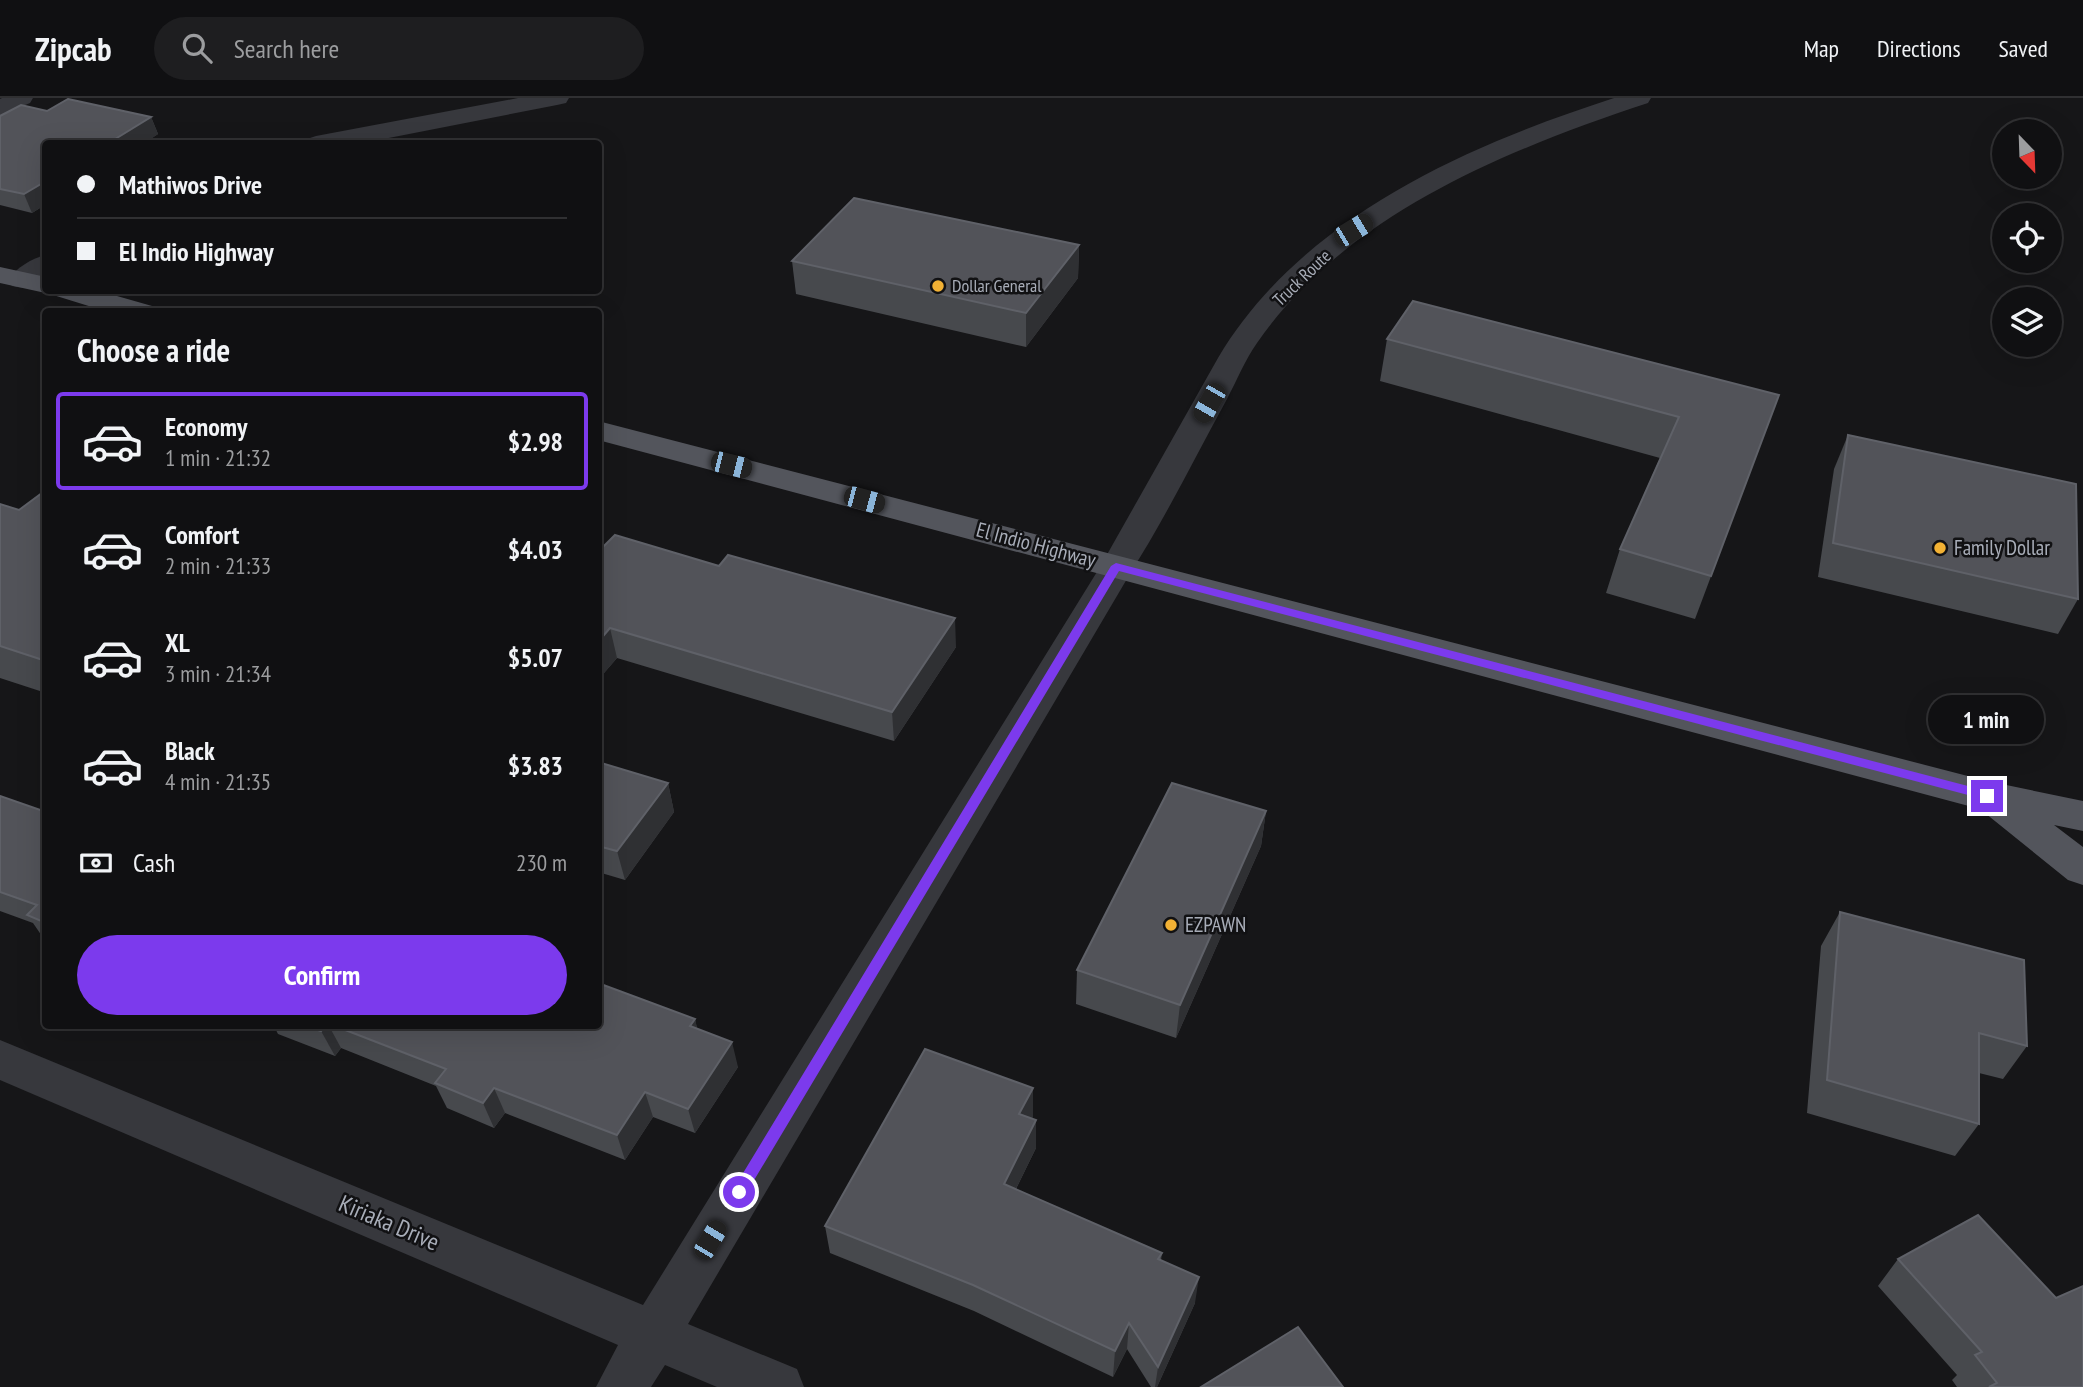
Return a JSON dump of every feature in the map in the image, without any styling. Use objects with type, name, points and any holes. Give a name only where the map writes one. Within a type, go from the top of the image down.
[{"type":"main road","points":[[77,294],[127,308]]},
{"type":"main road","name":"El Indio Highway","points":[[602,431],[1987,796],[2083,816]]},
{"type":"main road","points":[[1987,796],[2083,869]]},
{"type":"street","points":[[0,110],[20,98]]},
{"type":"street","points":[[337,140],[557,98]]},
{"type":"street","name":"Truck Route","points":[[622,1387],[1116,566],[1249,332],[1309,270],[1353,230],[1440,178],[1518,140],[1639,98]]},
{"type":"street","points":[[23,280],[42,266]]},
{"type":"street","name":"Kiriaka Drive","points":[[0,1059],[778,1387]]},
{"type":"building","points":[[68,99],[151,117],[114,140],[42,140],[42,183],[24,194],[0,189],[0,116],[21,105],[47,111]]},
{"type":"building","points":[[854,198],[1079,245],[1026,313],[792,261]]},
{"type":"building","points":[[1413,301],[1779,395],[1711,576],[1620,549],[1679,417],[1387,339]]},
{"type":"building","name":"Family Dollar","points":[[1848,435],[2076,484],[2078,599],[1833,543]]},
{"type":"building","points":[[42,493],[42,660],[0,646],[0,504],[19,510]]},
{"type":"building","points":[[615,535],[719,566],[728,555],[955,618],[892,712],[610,628],[602,637],[602,548]]},
{"type":"building","points":[[602,763],[668,783],[617,851],[602,847]]},
{"type":"building","name":"EZPAWN","points":[[1172,783],[1266,811],[1180,1005],[1077,970]]},
{"type":"building","points":[[0,796],[42,811],[42,921],[27,915],[37,905],[0,892]]},
{"type":"building","points":[[1840,912],[2024,960],[2027,1046],[1979,1033],[1979,1124],[1827,1080]]},
{"type":"building","points":[[602,984],[695,1019],[690,1026],[732,1042],[688,1109],[645,1092],[617,1135],[494,1088],[483,1103],[435,1083],[446,1069],[343,1029],[602,1029]]},
{"type":"building","points":[[925,1049],[1033,1088],[1019,1114],[1036,1120],[1004,1184],[1162,1253],[1158,1259],[1199,1277],[1158,1367],[1129,1323],[1115,1351],[973,1285],[825,1226]]},
{"type":"building","points":[[1978,1215],[2056,1298],[2083,1286],[2083,1387],[1989,1387],[1997,1383],[1975,1355],[1982,1352],[1898,1259]]},
{"type":"building","points":[[1298,1327],[1343,1387],[1201,1387]]},
{"type":"place","name":"Dollar General","points":[[938,286]]},
{"type":"place","name":"Family Dollar","points":[[1940,548]]},
{"type":"place","name":"EZPAWN","points":[[1171,925]]},
{"type":"route","points":[[739,1192],[1085,622],[1116,566],[1987,796]]}]
